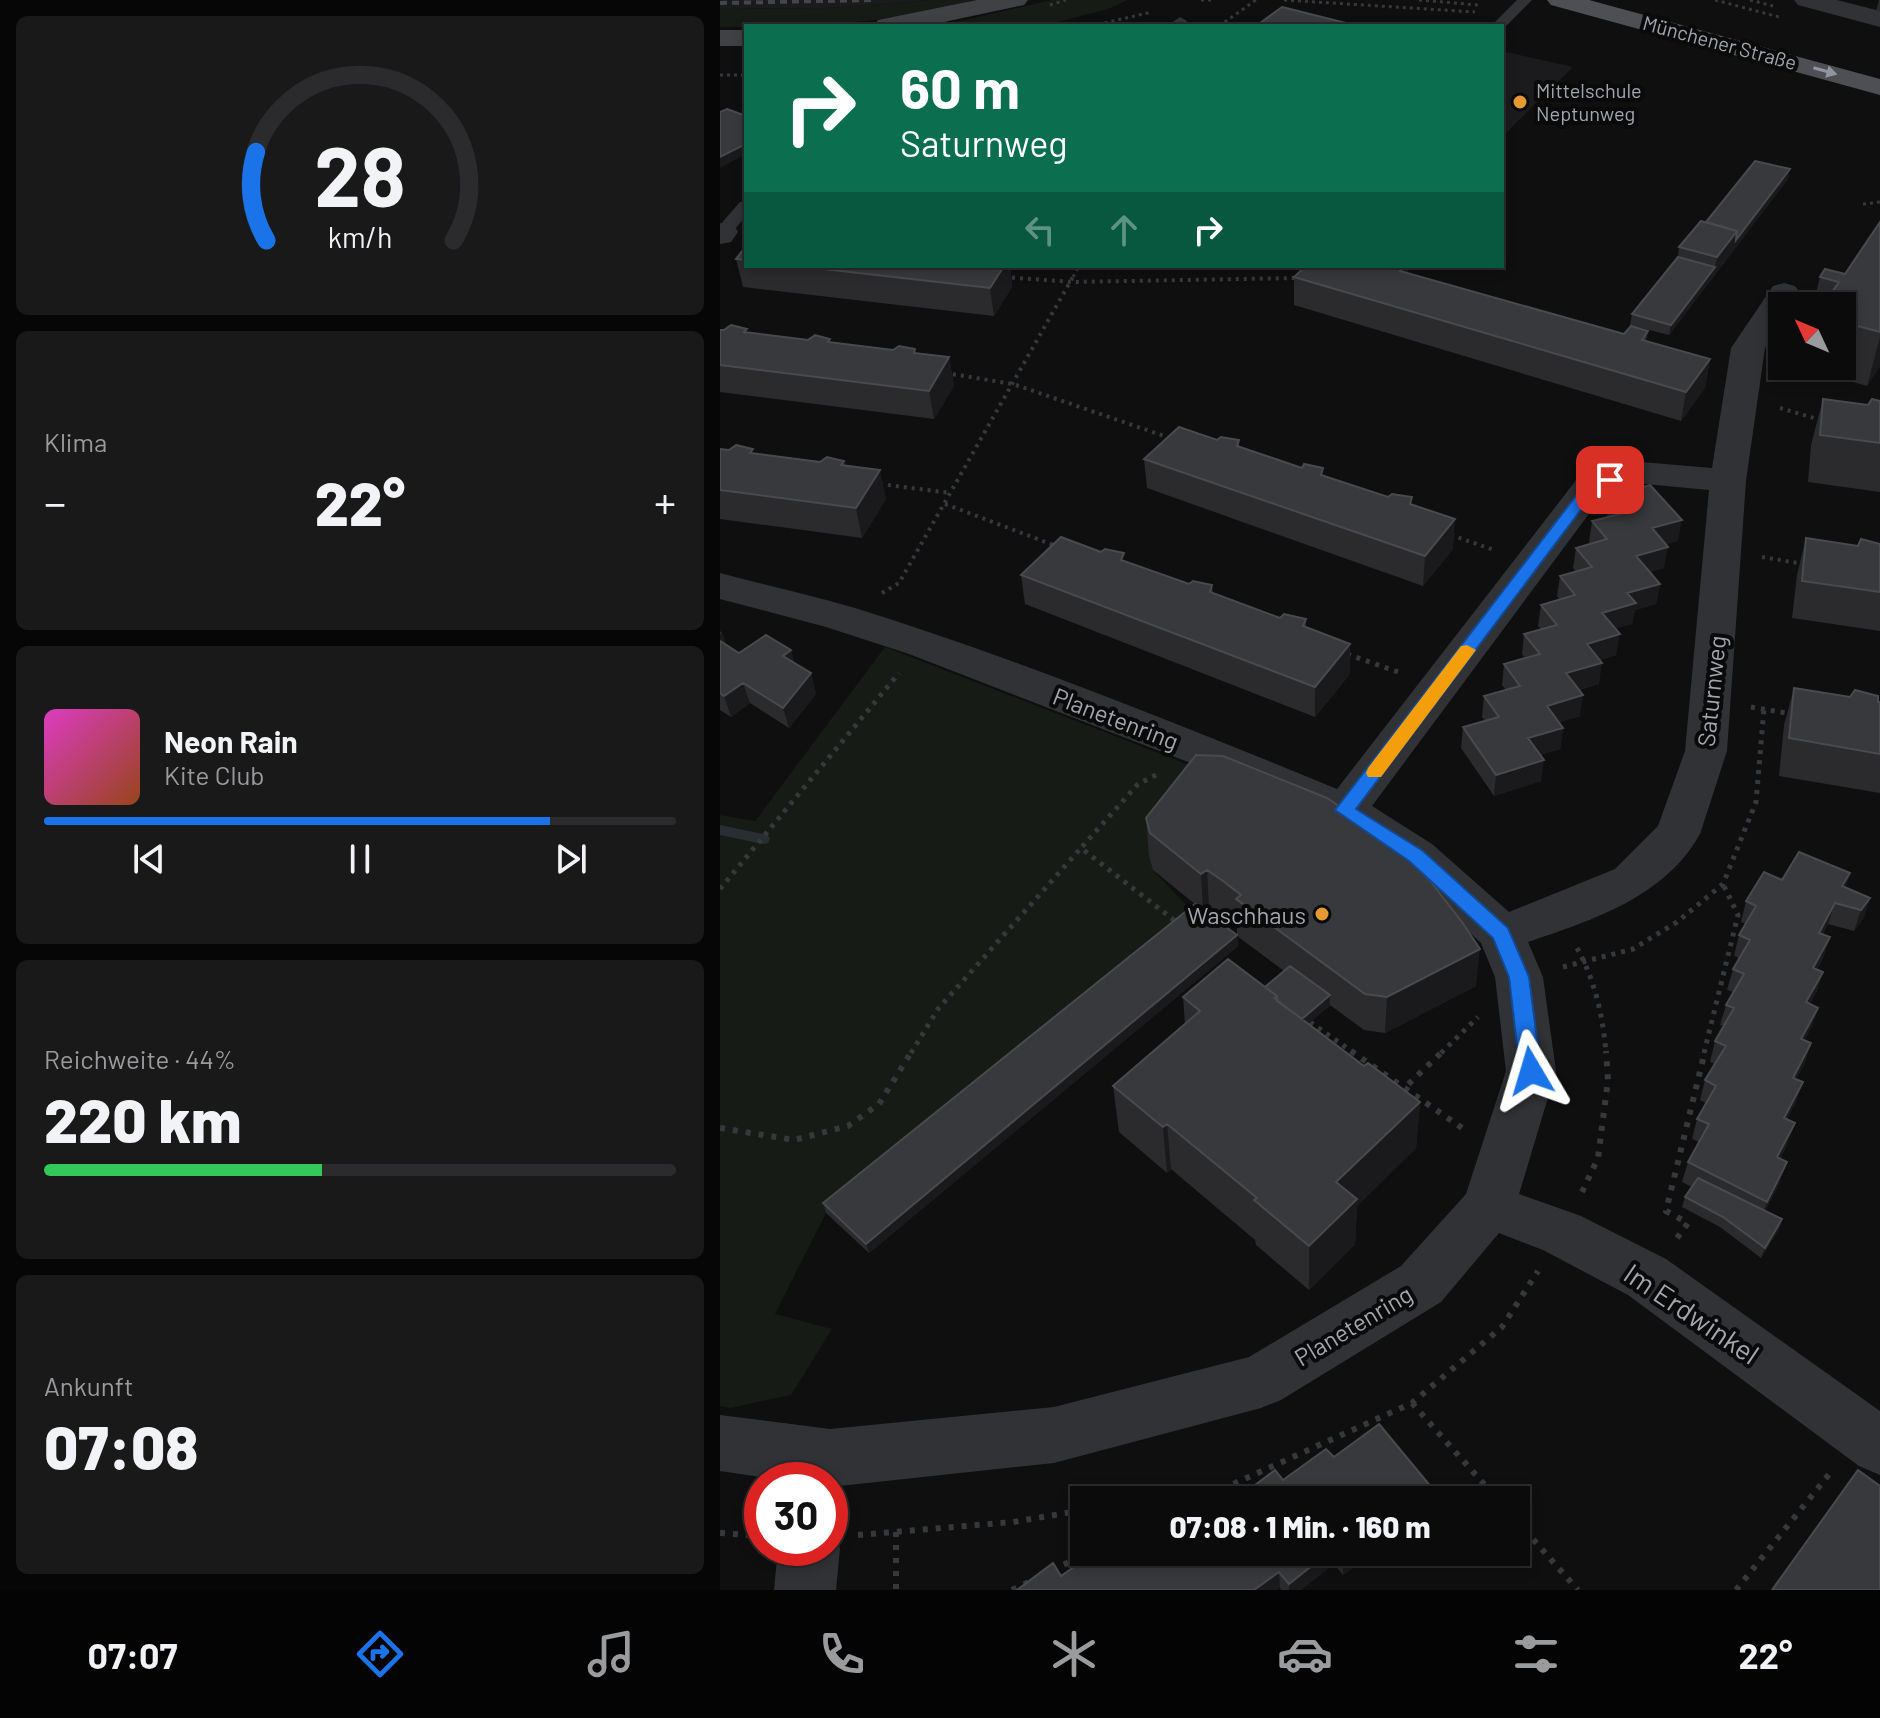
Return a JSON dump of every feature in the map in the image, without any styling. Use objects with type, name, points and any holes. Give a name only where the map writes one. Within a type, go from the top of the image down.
[{"type":"main road","points":[[897,24],[1015,0]]},
{"type":"main road","name":"Münchener Straße","points":[[1560,0],[1880,87]]},
{"type":"main road","points":[[720,38],[744,38]]},
{"type":"street","points":[[1807,0],[1880,19]]},
{"type":"street","name":"Saturnweg","points":[[1510,955],[1557,914],[1631,881],[1678,834],[1706,751],[1728,481],[1748,348],[1768,317]]},
{"type":"street","points":[[1345,810],[1590,487],[1630,472],[1728,481]]},
{"type":"street","name":"Planetenring","points":[[720,586],[839,617],[923,645],[1203,751],[1345,810],[1416,856],[1510,955],[1531,1071],[1489,1206],[1421,1284],[1261,1381],[1054,1435],[848,1466]]},
{"type":"street","name":"Im Erdwinkel","points":[[1489,1206],[1562,1233],[1647,1277],[1871,1439]]},
{"type":"street","name":"Planetenring","points":[[720,1443],[798,1462]]},
{"type":"street","points":[[805,1590],[816,1566]]},
{"type":"lane","points":[[1504,21],[1525,0]]},
{"type":"lane","points":[[722,234],[744,208]]},
{"type":"path","points":[[1201,0],[1215,0]]},
{"type":"path","points":[[1222,24],[1256,0]]},
{"type":"path","points":[[1284,0],[1328,0],[1504,21]]},
{"type":"path","points":[[1100,24],[1160,10]]},
{"type":"path","points":[[720,75],[744,75]]},
{"type":"path","points":[[1863,204],[1880,202]]},
{"type":"path","points":[[839,617],[899,583],[1078,268]]},
{"type":"path","points":[[1003,277],[1072,282],[1310,278]]},
{"type":"path","points":[[932,372],[1013,384],[1177,440]]},
{"type":"path","points":[[1740,397],[1828,422]]},
{"type":"path","points":[[874,483],[951,493]]},
{"type":"path","points":[[945,504],[1065,549]]},
{"type":"path","points":[[1444,533],[1533,563]]},
{"type":"path","points":[[1723,552],[1817,565]]},
{"type":"path","points":[[720,889],[923,645]]},
{"type":"path","points":[[1334,649],[1439,688]]},
{"type":"path","points":[[1711,701],[1793,714]]},
{"type":"path","points":[[720,1128],[794,1140],[848,1126],[879,1104],[938,1009],[1138,784],[1203,751]]},
{"type":"path","points":[[1081,848],[1181,926]]},
{"type":"path","points":[[1647,1277],[1688,1223],[1666,1211],[1738,915],[1723,884]]},
{"type":"path","points":[[1394,1098],[1510,955]]},
{"type":"path","points":[[1310,1022],[1462,1129],[1507,1145]]},
{"type":"path","points":[[1412,1403],[1486,1486]]},
{"type":"path","points":[[1736,1590],[1871,1439]]},
{"type":"path","points":[[848,1539],[1013,1522],[1070,1512]]},
{"type":"path","points":[[896,1532],[896,1590]]},
{"type":"path","points":[[720,1533],[744,1535]]},
{"type":"path","points":[[1530,1536],[1578,1590]]},
{"type":"path","points":[[1012,1590],[1070,1562]]},
{"type":"shaded area","points":[[720,0],[932,0],[827,8],[720,9]]},
{"type":"shaded area","points":[[975,0],[912,14],[848,23],[720,27],[720,9],[827,8]]},
{"type":"shaded area","points":[[1051,0],[1128,0],[1108,9],[1051,24],[948,24]]},
{"type":"shaded area","name":"Mittelschule Neptunweg","points":[[1504,51],[1573,67],[1504,135]]},
{"type":"shaded area","points":[[885,647],[1215,775],[1153,870],[1196,915],[826,1213],[775,1314],[832,1329],[791,1395],[731,1408],[720,1406],[720,815],[755,821]]},
{"type":"building","points":[[1282,7],[1350,24],[1259,24]]},
{"type":"building","points":[[727,109],[744,115],[744,145],[720,157],[720,112]]},
{"type":"building","points":[[1755,161],[1790,169],[1736,240],[1737,231],[1706,222]]},
{"type":"building","points":[[1701,221],[1737,231],[1717,257],[1679,247]]},
{"type":"building","points":[[1880,222],[1880,332],[1856,326],[1856,292],[1832,292],[1839,282],[1820,277],[1825,269],[1845,274]]},
{"type":"building","points":[[744,249],[744,260],[736,259]]},
{"type":"building","points":[[1678,257],[1715,267],[1671,325],[1632,314]]},
{"type":"building","points":[[815,268],[1003,268],[990,288]]},
{"type":"building","points":[[1304,268],[1403,268],[1400,271],[1624,334],[1631,326],[1648,331],[1642,340],[1710,359],[1686,392],[1294,277]]},
{"type":"building","points":[[731,325],[747,329],[744,332],[808,340],[815,335],[830,339],[828,342],[893,350],[899,346],[915,349],[914,353],[949,357],[929,391],[720,365],[720,330]]},
{"type":"building","points":[[1823,399],[1868,405],[1872,399],[1880,401],[1880,443],[1820,435]]},
{"type":"building","points":[[1179,427],[1217,440],[1221,437],[1239,440],[1237,446],[1302,468],[1304,464],[1323,468],[1321,475],[1388,497],[1392,494],[1412,497],[1410,504],[1455,519],[1425,556],[1144,459]]},
{"type":"building","points":[[736,445],[753,449],[750,453],[820,462],[827,457],[844,461],[841,465],[880,470],[856,508],[720,490],[720,449],[729,450]]},
{"type":"building","points":[[1650,485],[1682,520],[1652,528],[1668,547],[1636,556],[1660,584],[1627,593],[1636,603],[1602,613],[1620,634],[1587,644],[1602,663],[1566,673],[1583,695],[1547,706],[1563,728],[1528,738],[1544,760],[1496,775],[1463,727],[1499,717],[1484,696],[1520,686],[1504,664],[1540,654],[1524,634],[1557,625],[1541,605],[1575,595],[1560,576],[1592,567],[1576,548],[1607,539],[1592,521],[1624,513],[1609,496]]},
{"type":"building","points":[[1061,537],[1101,552],[1105,549],[1124,553],[1121,560],[1189,584],[1193,581],[1212,585],[1210,592],[1280,618],[1284,614],[1306,619],[1303,626],[1350,644],[1315,687],[1021,575]]},
{"type":"building","points":[[1806,538],[1858,546],[1861,539],[1880,544],[1880,592],[1802,581]]},
{"type":"building","points":[[766,635],[791,650],[783,656],[811,673],[783,708],[743,683],[724,696],[720,693],[720,641],[739,653]]},
{"type":"building","points":[[1794,688],[1850,697],[1855,690],[1878,696],[1880,754],[1789,738]]},
{"type":"building","name":"Waschhaus","points":[[1196,755],[1223,756],[1327,798],[1409,854],[1480,949],[1387,997],[1365,994],[1236,899],[1241,895],[1223,881],[1207,870],[1201,874],[1150,833],[1146,818]]},
{"type":"building","points":[[1799,852],[1850,873],[1842,886],[1870,898],[1861,910],[1835,903],[1819,933],[1830,937],[1813,968],[1823,972],[1806,1002],[1818,1008],[1801,1039],[1811,1043],[1793,1078],[1803,1082],[1784,1118],[1795,1123],[1777,1157],[1787,1162],[1767,1202],[1688,1162],[1709,1124],[1697,1119],[1716,1086],[1705,1080],[1726,1046],[1715,1041],[1734,1008],[1726,1005],[1744,974],[1733,969],[1750,940],[1739,935],[1756,906],[1746,901],[1764,872],[1782,880]]},
{"type":"building","points":[[1195,904],[1237,935],[866,1244],[823,1203]]},
{"type":"building","points":[[1228,959],[1364,1066],[1368,1063],[1420,1102],[1336,1182],[1357,1199],[1309,1246],[1254,1200],[1257,1198],[1167,1124],[1163,1127],[1113,1086],[1200,1011],[1183,997]]},
{"type":"building","points":[[1290,966],[1330,995],[1302,1019],[1277,1001],[1277,996],[1265,987]]},
{"type":"building","points":[[1698,1178],[1782,1219],[1765,1248],[1723,1217],[1685,1197]]},
{"type":"building","points":[[1379,1424],[1430,1486],[1254,1486],[1275,1470],[1283,1480],[1326,1449],[1334,1457]]},
{"type":"building","points":[[1858,1470],[1880,1486],[1880,1590],[1772,1590]]},
{"type":"building","points":[[1053,1563],[1061,1576],[1075,1566],[1312,1566],[1289,1584],[1279,1572],[1254,1590],[1017,1590]]},
{"type":"waterway","points":[[720,830],[763,839]]},
{"type":"railway","points":[[720,3],[873,0]]},
{"type":"slow traffic","points":[[1375,773],[1467,650]]},
{"type":"place","name":"Mittelschule Neptunweg","points":[[1520,102]]},
{"type":"place","name":"Waschhaus","points":[[1322,914]]},
{"type":"route","points":[[1531,1071],[1519,977],[1501,933],[1416,856],[1345,810],[1590,487],[1610,480]]}]
